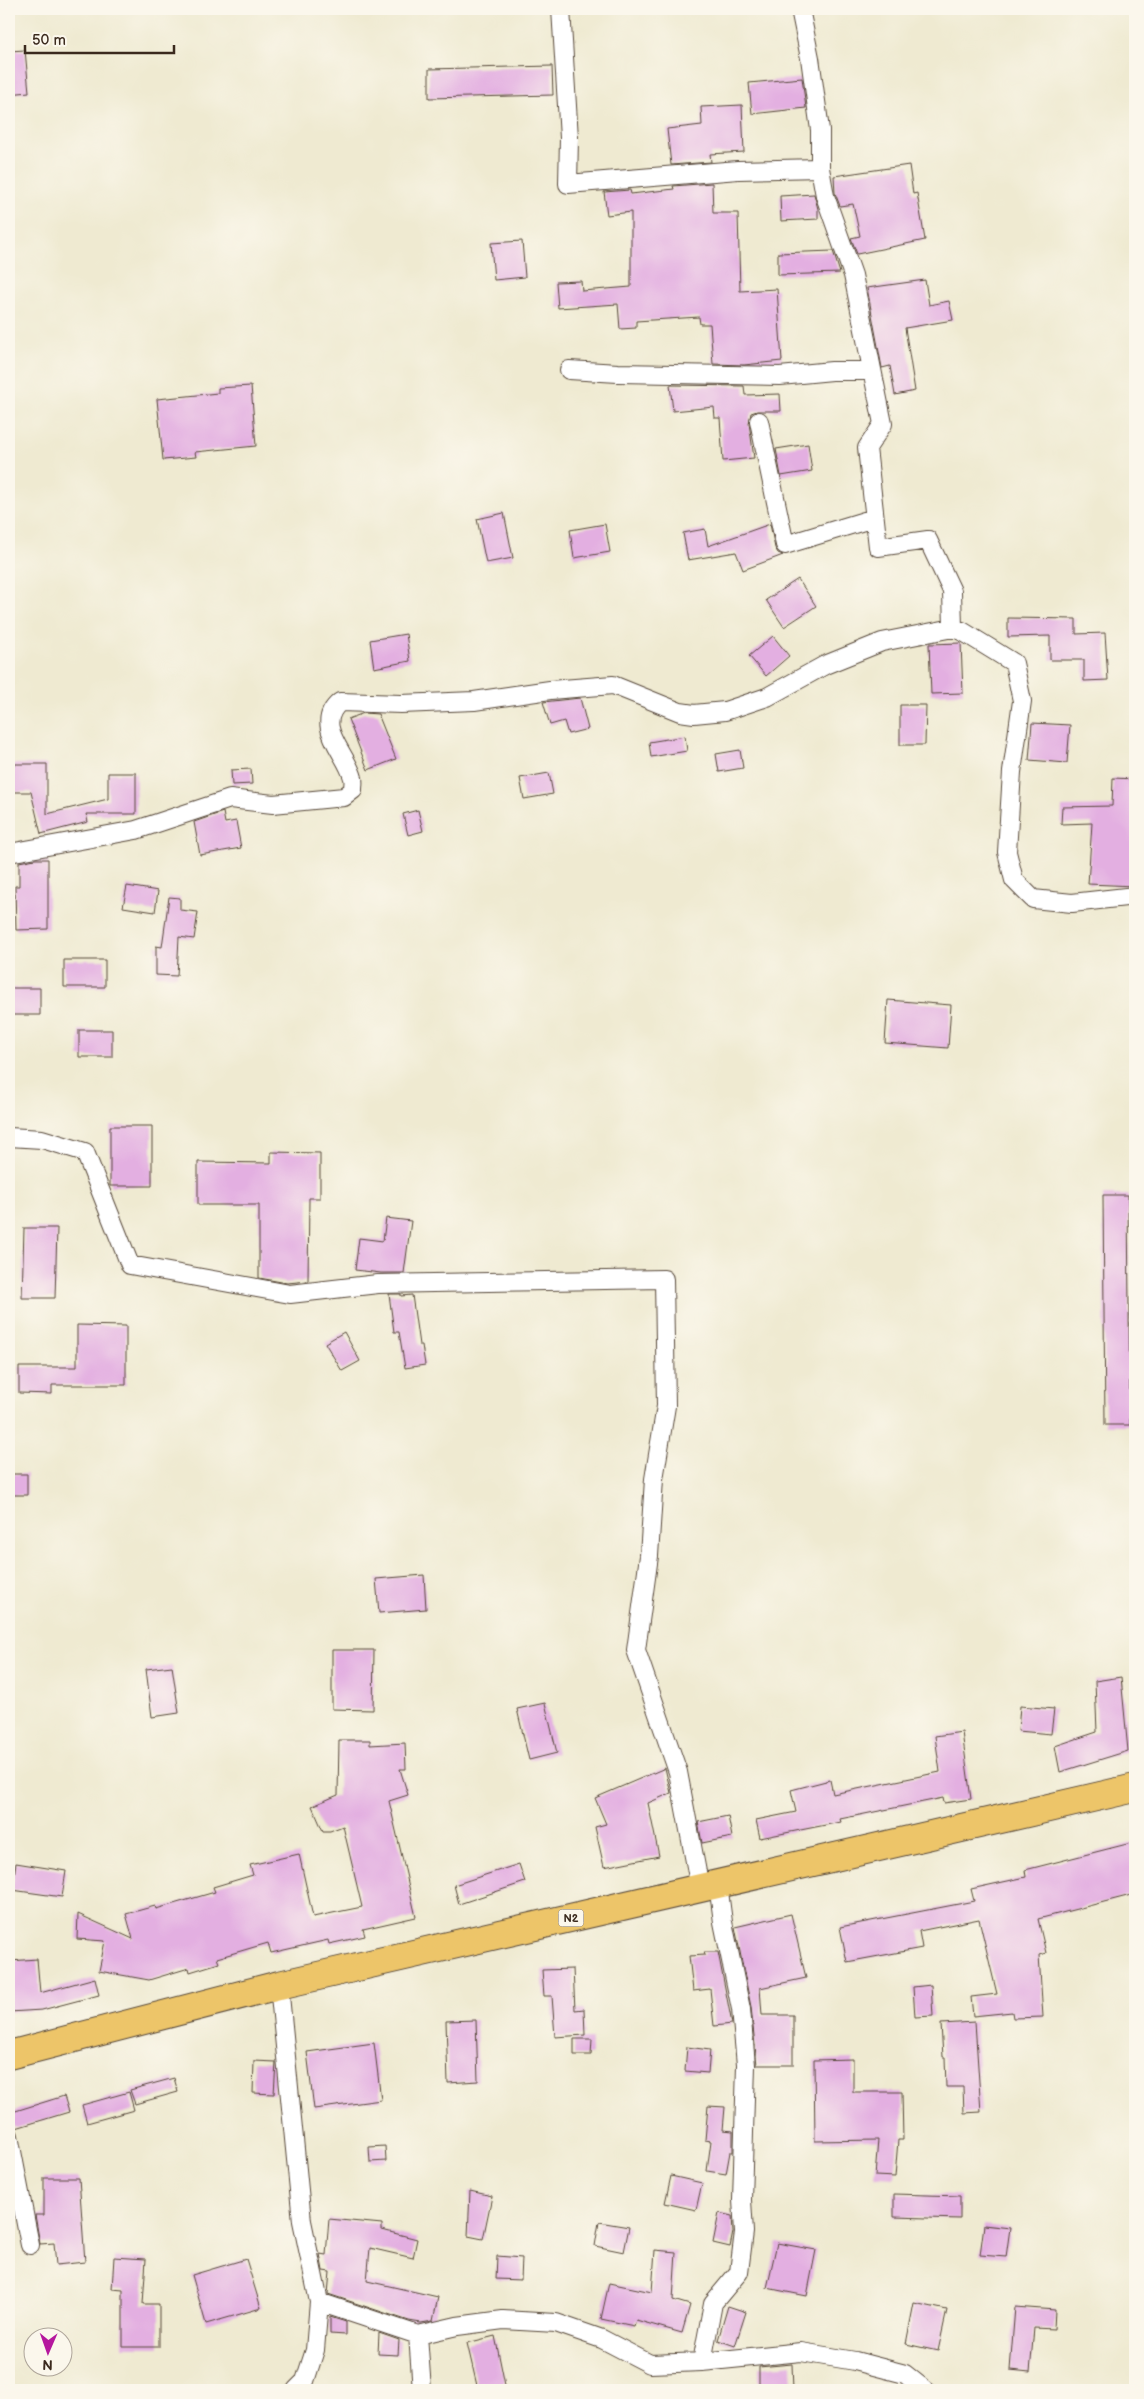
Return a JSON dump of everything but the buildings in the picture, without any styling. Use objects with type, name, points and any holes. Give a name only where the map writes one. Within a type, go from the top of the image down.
[{"type":"highway","name":"N2","points":[[9,2055],[279,1985],[1135,1788]]},
{"type":"street","points":[[561,9],[569,138],[568,184],[738,170],[820,168]]},
{"type":"street","points":[[800,9],[810,58],[820,130],[820,168],[825,196],[853,275],[883,424],[867,448],[878,548],[928,540],[952,591],[953,628]]},
{"type":"street","points":[[569,370],[780,376],[832,371],[872,371]]},
{"type":"street","points":[[760,421],[785,545],[874,518]]},
{"type":"street","points":[[9,853],[136,830],[230,799],[273,804],[344,797],[352,790],[353,778],[329,726],[333,708],[340,702],[474,702],[550,690],[613,685],[680,712],[694,714],[725,711],[767,697],[825,665],[882,642],[953,628],[962,631],[1014,664],[1022,701],[1012,772],[1007,852],[1014,880],[1033,899],[1072,903],[1135,896]]},
{"type":"street","points":[[9,1137],[42,1138],[85,1152],[130,1265],[290,1294],[378,1284],[664,1279],[666,1406],[654,1480],[649,1556],[636,1650],[657,1705],[678,1772],[709,1886],[723,1922],[741,2009],[746,2065],[742,2200],[744,2232],[739,2272],[713,2303],[702,2362]]},
{"type":"street","points":[[279,1985],[302,2221],[319,2302],[315,2350],[305,2381],[296,2390]]},
{"type":"street","points":[[9,2136],[30,2245]]},
{"type":"street","points":[[319,2302],[418,2335],[457,2326],[503,2320],[556,2323],[602,2339],[650,2364],[702,2362],[801,2352],[855,2361],[905,2374],[925,2390]]},
{"type":"street","points":[[418,2335],[422,2390]]}]
